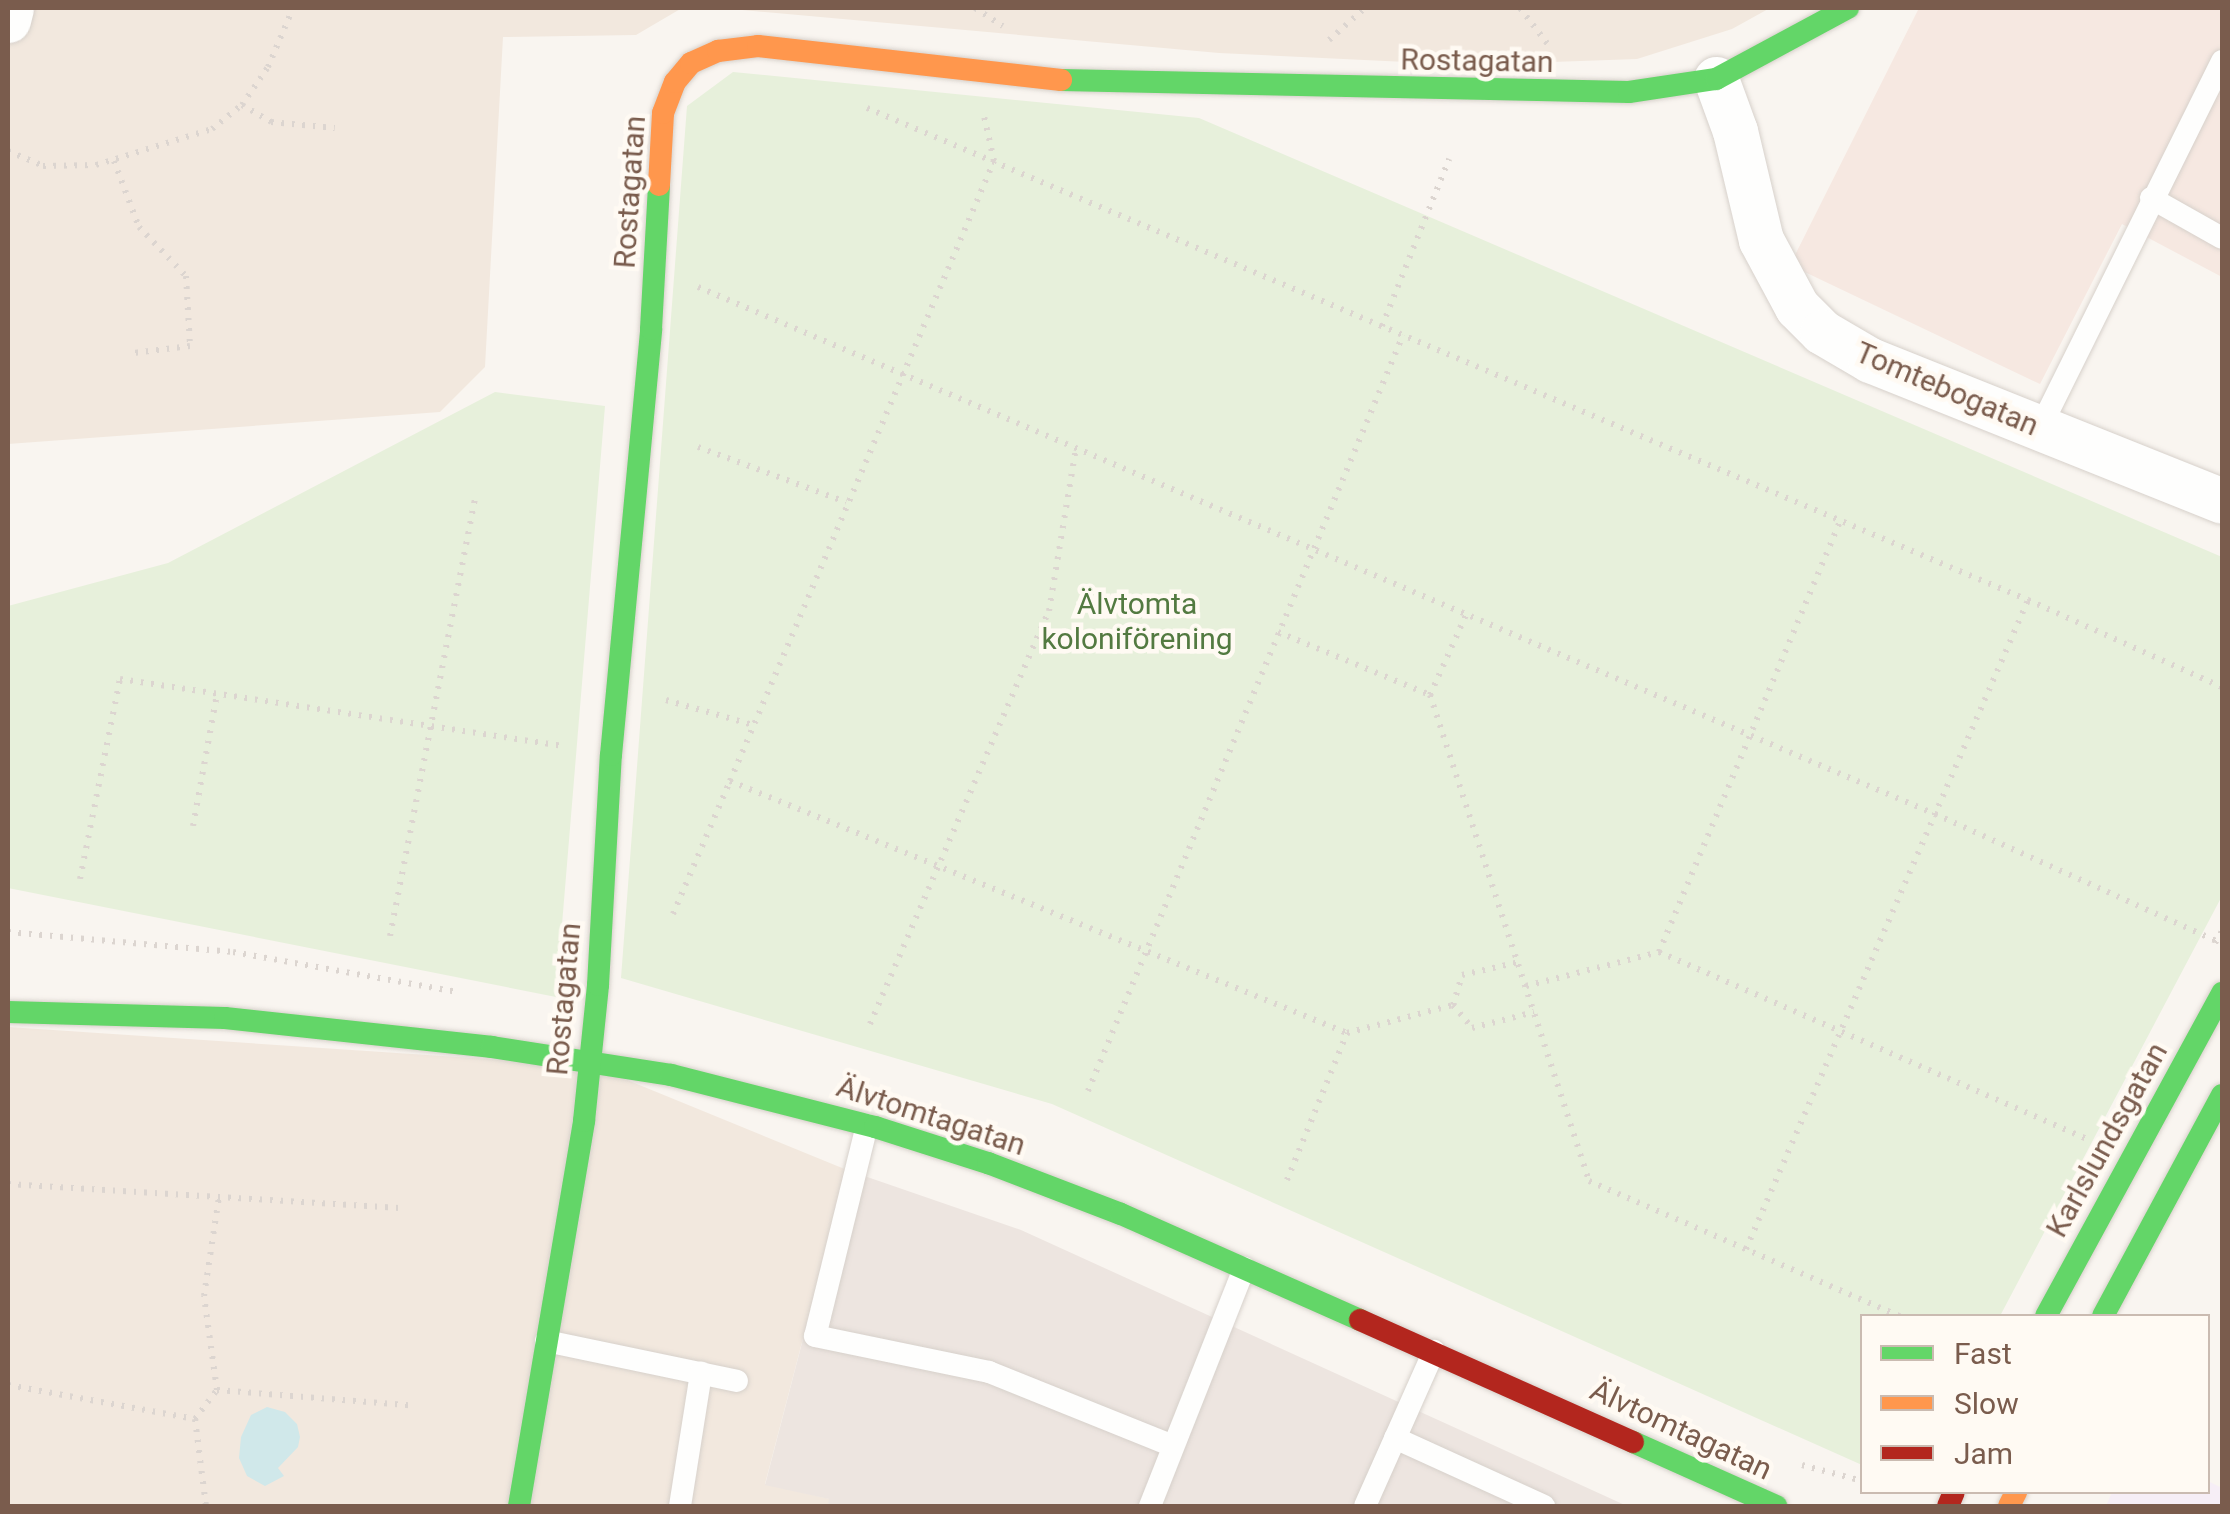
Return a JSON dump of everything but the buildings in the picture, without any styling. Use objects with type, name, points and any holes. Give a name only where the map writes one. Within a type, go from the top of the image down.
[{"type":"street","points":[[8,20],[12,8]]},
{"type":"street","name":"Rostagatan","points":[[519,1506],[584,1120],[598,985],[611,755],[651,329],[664,112],[675,82],[690,63],[718,51],[758,46],[1076,80],[1628,92],[1716,79],[1848,8]]},
{"type":"street","name":"Tomtebogatan","points":[[1716,79],[1735,131],[1761,240],[1797,308],[1822,332],[1870,360],[2222,501]]},
{"type":"street","name":"Karlslundsgatan","points":[[2047,1314],[2222,993]]},
{"type":"street","name":"Älvtomtagatan","points":[[8,1012],[225,1018],[588,1062],[671,1075],[866,1125],[1005,1170],[1244,1268],[1776,1506]]},
{"type":"street","points":[[2104,1314],[2222,1094]]},
{"type":"lane","points":[[2039,430],[2222,61]]},
{"type":"lane","points":[[2152,198],[2222,238]]},
{"type":"lane","points":[[866,1125],[815,1336],[989,1372],[1173,1446]]},
{"type":"lane","points":[[1150,1506],[1244,1268]]},
{"type":"lane","points":[[546,1340],[737,1381]]},
{"type":"lane","points":[[1365,1506],[1434,1352]]},
{"type":"lane","points":[[680,1506],[701,1373]]},
{"type":"lane","points":[[1396,1438],[1544,1506]]},
{"type":"path","points":[[8,151],[43,166],[114,161],[212,129],[242,105],[268,67],[292,8]]},
{"type":"path","points":[[674,914],[994,161],[975,70]]},
{"type":"path","points":[[242,105],[271,122],[335,128]]},
{"type":"path","points":[[864,107],[2028,600],[2222,687]]},
{"type":"path","points":[[1382,326],[1449,158]]},
{"type":"path","points":[[114,161],[139,228],[186,276],[190,346],[133,353]]},
{"type":"path","points":[[696,286],[1935,814],[2216,942]]},
{"type":"path","points":[[1088,1091],[1403,335]]},
{"type":"path","points":[[698,446],[846,502]]},
{"type":"path","points":[[870,1024],[941,868],[1049,610],[1076,448]]},
{"type":"path","points":[[390,936],[475,498]]},
{"type":"path","points":[[1659,952],[1840,520]]},
{"type":"path","points":[[1746,1249],[2028,600]]},
{"type":"path","points":[[1466,614],[1430,694],[1590,1181],[1895,1314]]},
{"type":"path","points":[[1278,632],[1430,694]]},
{"type":"path","points":[[80,879],[120,680],[611,755]]},
{"type":"path","points":[[193,826],[217,694]]},
{"type":"path","points":[[666,700],[753,725]]},
{"type":"path","points":[[730,781],[1346,1033],[1454,1005]]},
{"type":"path","points":[[8,932],[234,952],[464,994]]},
{"type":"path","points":[[1526,986],[1659,952],[2102,1146]]},
{"type":"path","points":[[1454,1005],[1462,975],[1519,962]]},
{"type":"path","points":[[1454,1005],[1472,1028],[1534,1012]]},
{"type":"path","points":[[1288,1180],[1346,1033]]},
{"type":"path","points":[[8,1184],[403,1208]]},
{"type":"path","points":[[206,1506],[195,1418],[216,1390],[204,1296],[219,1197]]},
{"type":"path","points":[[8,1385],[195,1418]]},
{"type":"path","points":[[216,1390],[409,1406]]},
{"type":"shaded area","points":[[8,8],[682,8],[636,35],[503,37],[485,367],[440,412],[8,444]]},
{"type":"shaded area","points":[[720,8],[1770,8],[1732,29],[1637,59],[1469,65],[1219,53]]},
{"type":"shaded area","points":[[1919,8],[2222,8],[2222,277],[2122,224],[2040,384],[1790,265]]},
{"type":"shaded area","points":[[8,1027],[593,1066],[847,1170],[765,1484],[830,1499],[828,1506],[8,1506]]},
{"type":"shaded area","points":[[847,1170],[1021,1230],[1627,1506],[828,1506],[829,1499],[765,1485]]},
{"type":"shaded area","points":[[2210,1482],[2222,1488],[2222,1506],[2106,1506],[2111,1494],[2210,1494]]},
{"type":"green space","name":"Älvtomta koloniförening","points":[[733,72],[1199,118],[2222,557],[2222,896],[2001,1314],[1860,1314],[1860,1464],[1052,1104],[621,978],[687,106]]},
{"type":"green space","points":[[495,392],[605,406],[556,997],[8,888],[8,606],[168,563]]},
{"type":"water","points":[[267,1407],[285,1412],[297,1424],[300,1437],[298,1447],[278,1468],[284,1476],[265,1486],[247,1476],[239,1458],[241,1437],[251,1415]]},
{"type":"traffic: fast","points":[[1061,80],[1629,92],[1716,79],[1848,8]]},
{"type":"traffic: fast","points":[[519,1506],[584,1121],[598,985],[611,755],[651,329],[659,185]]},
{"type":"traffic: fast","points":[[2047,1314],[2222,993]]},
{"type":"traffic: fast","points":[[8,1012],[225,1018],[492,1047],[671,1075],[875,1127],[988,1163],[1121,1214],[1360,1320]]},
{"type":"traffic: fast","points":[[2104,1314],[2222,1095]]},
{"type":"traffic: fast","points":[[1633,1442],[1776,1506]]},
{"type":"traffic: slow","points":[[659,185],[663,113],[675,82],[691,63],[718,51],[758,46],[1061,80]]},
{"type":"traffic: slow","points":[[2009,1506],[2015,1494]]},
{"type":"traffic: jam","points":[[1360,1320],[1633,1442]]},
{"type":"traffic: jam","points":[[1948,1506],[1953,1494]]}]
